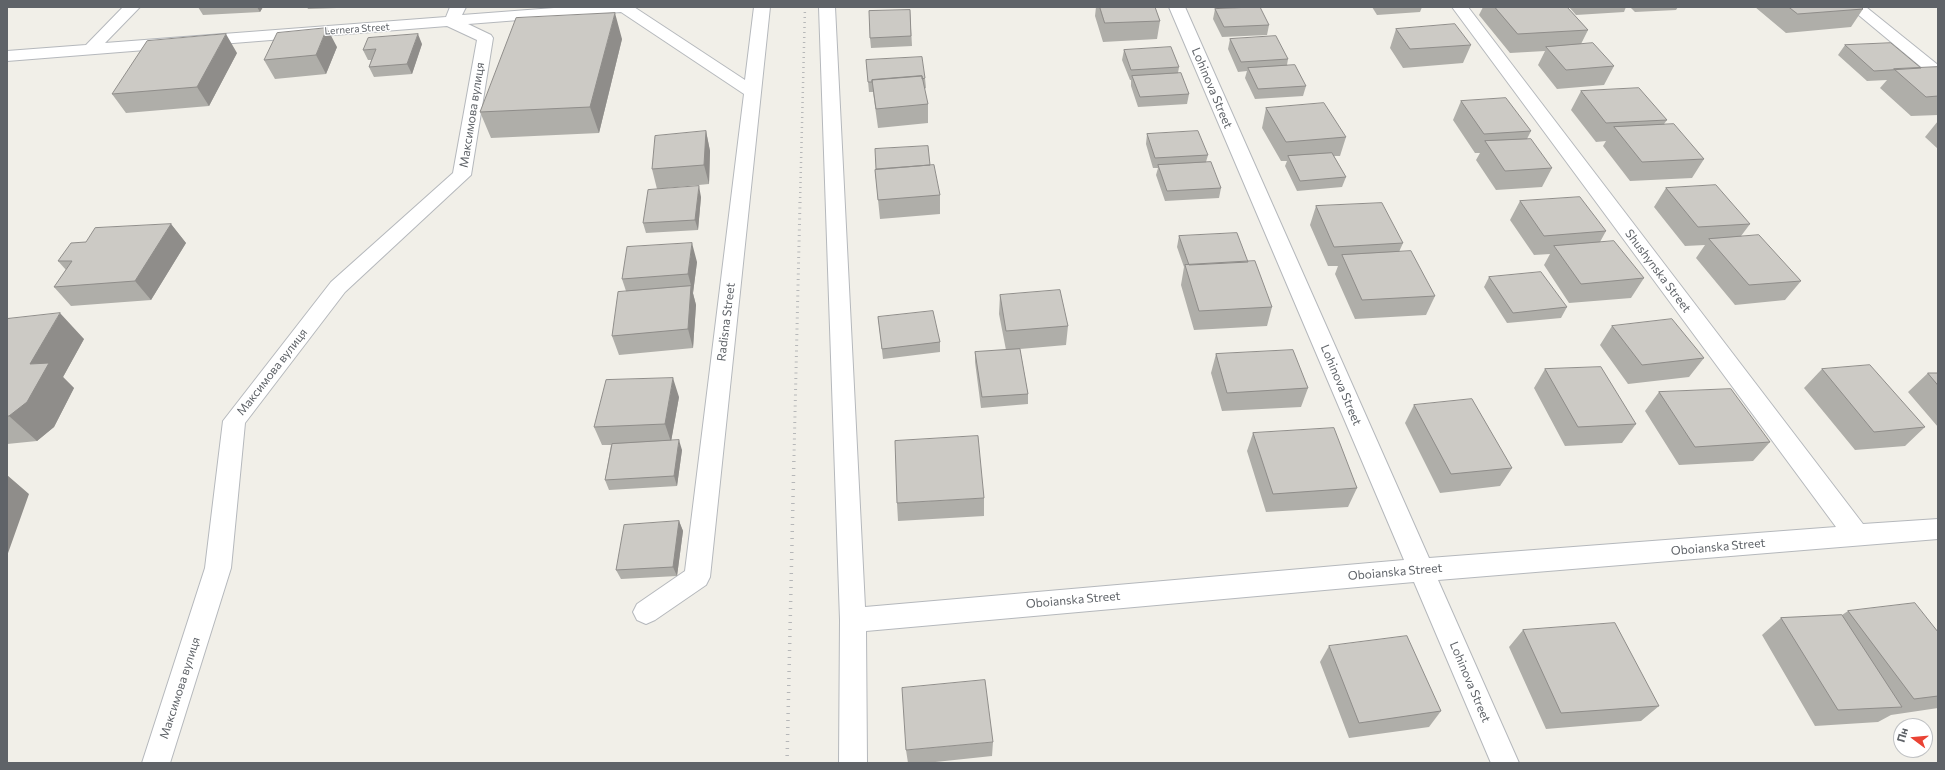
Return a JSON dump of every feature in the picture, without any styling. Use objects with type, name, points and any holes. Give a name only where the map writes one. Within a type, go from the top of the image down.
[{"type":"street","points":[[90,50],[132,7]]},
{"type":"street","points":[[451,22],[458,7]]},
{"type":"street","points":[[625,7],[752,92]]},
{"type":"street","name":"Lernera Street","points":[[7,56],[451,22],[625,7]]},
{"type":"street","name":"Radisna Street","points":[[646,612],[696,577],[762,7]]},
{"type":"street","points":[[827,7],[853,620],[853,763]]},
{"type":"street","name":"Lohinova Street","points":[[1177,7],[1505,763]]},
{"type":"street","name":"Shushynska Street","points":[[1460,7],[1857,536]]},
{"type":"street","points":[[1857,7],[1938,73]]},
{"type":"street","name":"Максимова вулиця","points":[[156,763],[218,568],[234,421],[338,286],[462,175],[485,38],[451,22]]},
{"type":"street","name":"Oboianska Street","points":[[853,620],[1422,570],[1938,529]]},
{"type":"building","points":[[1100,7],[1155,7],[1160,21],[1105,23]]},
{"type":"building","points":[[1260,7],[1269,25],[1224,27],[1215,9]]},
{"type":"building","points":[[1495,7],[1567,7],[1588,30],[1518,34]]},
{"type":"building","points":[[1789,7],[1861,7],[1863,9],[1798,14]]},
{"type":"building","points":[[910,10],[911,36],[870,38],[869,11]]},
{"type":"building","points":[[615,13],[590,107],[480,112],[516,18]]},
{"type":"building","points":[[1455,24],[1471,45],[1410,49],[1396,29]]},
{"type":"building","points":[[327,28],[316,55],[264,60],[277,33]]},
{"type":"building","points":[[226,34],[197,87],[112,94],[147,41]]},
{"type":"building","points":[[418,34],[407,64],[369,67],[376,49],[363,50],[368,38]]},
{"type":"building","points":[[1276,36],[1288,59],[1241,62],[1230,39]]},
{"type":"building","points":[[1593,43],[1614,66],[1566,70],[1546,47]]},
{"type":"building","points":[[1891,43],[1921,68],[1874,71],[1845,45]]},
{"type":"building","points":[[1171,47],[1179,67],[1131,70],[1124,50]]},
{"type":"building","points":[[922,57],[925,78],[922,79],[922,76],[872,80],[872,82],[868,82],[866,60]]},
{"type":"building","points":[[1295,65],[1306,86],[1258,89],[1248,68]]},
{"type":"building","points":[[1938,67],[1938,96],[1926,97],[1894,69]]},
{"type":"building","points":[[1181,73],[1189,94],[1140,97],[1132,76]]},
{"type":"building","points":[[922,76],[928,104],[876,109],[872,80]]},
{"type":"building","points":[[1639,88],[1667,120],[1606,123],[1581,91]]},
{"type":"building","points":[[1506,98],[1531,131],[1484,134],[1461,101]]},
{"type":"building","points":[[1324,103],[1346,137],[1286,142],[1266,108]]},
{"type":"building","points":[[1674,124],[1704,159],[1642,162],[1614,127]]},
{"type":"building","points":[[706,131],[704,165],[652,169],[655,136]]},
{"type":"building","points":[[1198,131],[1208,155],[1155,158],[1147,134]]},
{"type":"building","points":[[1531,139],[1552,168],[1505,171],[1485,141]]},
{"type":"building","points":[[928,146],[930,165],[876,169],[875,149]]},
{"type":"building","points":[[1332,153],[1346,177],[1300,181],[1288,156]]},
{"type":"building","points":[[1211,162],[1221,188],[1167,191],[1158,165]]},
{"type":"building","points":[[934,165],[940,195],[878,200],[875,170]]},
{"type":"building","points":[[1716,185],[1750,224],[1698,227],[1666,188]]},
{"type":"building","points":[[699,186],[695,220],[643,223],[648,190]]},
{"type":"building","points":[[1580,197],[1606,231],[1544,236],[1520,201]]},
{"type":"building","points":[[1382,203],[1403,243],[1334,247],[1316,206]]},
{"type":"building","points":[[171,224],[135,281],[54,287],[72,261],[58,261],[71,243],[86,242],[95,228]]},
{"type":"building","points":[[1237,233],[1248,262],[1189,265],[1179,236]]},
{"type":"building","points":[[1759,235],[1801,281],[1749,285],[1709,239]]},
{"type":"building","points":[[1614,241],[1644,278],[1581,284],[1554,246]]},
{"type":"building","points":[[692,243],[688,274],[622,279],[627,247]]},
{"type":"building","points":[[1411,251],[1435,296],[1362,300],[1342,255]]},
{"type":"building","points":[[1255,261],[1272,307],[1199,311],[1185,265]]},
{"type":"building","points":[[1541,272],[1567,307],[1513,313],[1489,277]]},
{"type":"building","points":[[691,286],[688,329],[612,336],[618,292]]},
{"type":"building","points":[[1060,290],[1068,326],[1006,331],[1000,295]]},
{"type":"building","points":[[933,311],[940,342],[882,349],[878,317]]},
{"type":"building","points":[[60,313],[30,364],[49,363],[27,402],[7,416],[7,319]]},
{"type":"building","points":[[1672,319],[1704,358],[1642,365],[1612,326]]},
{"type":"building","points":[[1020,349],[1028,394],[982,397],[975,352]]},
{"type":"building","points":[[1293,350],[1308,388],[1227,393],[1216,354]]},
{"type":"building","points":[[1870,365],[1925,427],[1874,432],[1822,369]]},
{"type":"building","points":[[1601,367],[1636,424],[1578,427],[1545,369]]},
{"type":"building","points":[[1928,373],[1938,373],[1938,385]]},
{"type":"building","points":[[673,378],[665,424],[594,427],[606,380]]},
{"type":"building","points":[[1731,389],[1770,442],[1695,447],[1659,392]]},
{"type":"building","points":[[1472,399],[1512,468],[1451,474],[1414,405]]},
{"type":"building","points":[[1334,428],[1357,488],[1273,494],[1253,433]]},
{"type":"building","points":[[978,436],[984,498],[897,503],[895,441]]},
{"type":"building","points":[[679,440],[674,476],[605,480],[612,444]]},
{"type":"building","points":[[679,521],[673,567],[616,570],[624,525]]},
{"type":"building","points":[[1915,603],[1938,632],[1938,696],[1914,699],[1848,611]]},
{"type":"building","points":[[1842,615],[1902,707],[1838,710],[1781,618]]},
{"type":"building","points":[[1615,623],[1659,706],[1561,713],[1523,630]]},
{"type":"building","points":[[1407,636],[1441,711],[1359,723],[1329,646]]},
{"type":"building","points":[[985,680],[993,742],[906,750],[902,688]]},
{"type":"railway","points":[[800,203],[805,7]]},
{"type":"railway","points":[[794,456],[800,202]]},
{"type":"railway","points":[[787,763],[794,455]]}]
